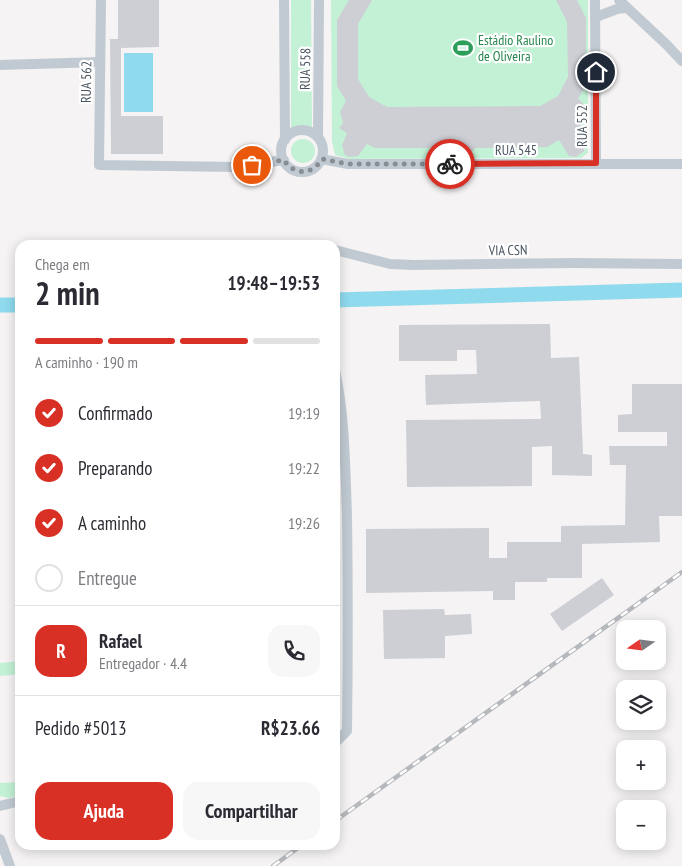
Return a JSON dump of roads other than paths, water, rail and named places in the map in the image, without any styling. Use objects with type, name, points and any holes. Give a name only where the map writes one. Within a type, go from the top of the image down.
[{"type":"street","name":"RUA 562","points":[[101,0],[99,165],[236,167],[284,160]]},
{"type":"street","points":[[284,0],[285,140],[282,153],[284,160],[292,169],[305,172],[317,166],[322,159],[323,148],[313,133],[301,130],[285,140]]},
{"type":"street","name":"RUA 558","points":[[318,138],[319,0]]},
{"type":"street","name":"RUA 552","points":[[596,0],[596,163]]},
{"type":"street","points":[[596,17],[617,9],[622,4],[682,61]]},
{"type":"street","points":[[0,65],[100,62]]},
{"type":"street","name":"RUA 545","points":[[322,159],[348,164],[682,164]]},
{"type":"street","name":"VIA CSN","points":[[340,251],[390,264],[413,265],[682,264]]},
{"type":"street","points":[[340,392],[344,441],[349,631],[347,731],[340,738]]},
{"type":"street","points":[[0,806],[15,802]]},
{"type":"street","points":[[0,839],[10,866]]},
{"type":"water","points":[[124,53],[153,53],[153,112],[124,112]]},
{"type":"waterway","points":[[340,300],[682,290]]},
{"type":"waterway","points":[[0,305],[15,305]]},
{"type":"railway","points":[[340,817],[682,572]]},
{"type":"railway","points":[[273,866],[295,850]]},
{"type":"place","name":"Estádio Raulino de Oliveira","points":[[463,48]]}]
